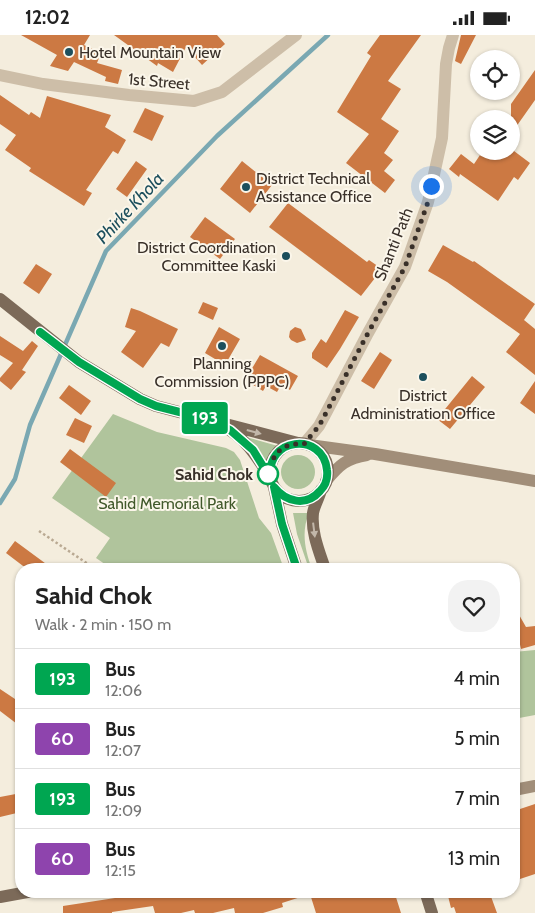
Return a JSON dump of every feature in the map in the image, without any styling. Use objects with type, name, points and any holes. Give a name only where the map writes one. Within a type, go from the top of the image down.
[{"type":"main road","points":[[0,299],[79,362],[140,399],[156,406],[329,449],[375,454],[535,481]]},
{"type":"main road","points":[[211,420],[230,430],[253,450],[279,493],[293,500],[301,501],[315,496],[346,460],[375,454]]},
{"type":"main road","points":[[295,563],[282,524],[270,467],[275,455],[285,447],[304,444],[316,449],[325,460],[328,474],[313,512],[316,545],[323,563]]},
{"type":"main road","points":[[520,789],[535,786]]},
{"type":"main road","points":[[0,897],[15,894]]},
{"type":"main road","points":[[427,898],[432,913]]},
{"type":"street","name":"1st Street","points":[[0,75],[43,84],[194,101],[222,92],[296,35]]},
{"type":"street","name":"Shanti Path","points":[[304,444],[319,426],[405,267],[428,202],[442,138],[446,64],[448,48],[453,35]]},
{"type":"path","points":[[39,531],[87,563]]},
{"type":"green space","name":"Sahid Memorial Park","points":[[113,414],[157,432],[226,448],[234,452],[240,460],[259,518],[271,533],[282,563],[103,563],[96,558],[110,538],[52,498]]},
{"type":"green space","points":[[246,437],[278,446],[271,451],[266,463]]},
{"type":"green space","points":[[298,455],[305,456],[310,460],[314,465],[314,479],[310,484],[305,488],[298,489],[291,488],[286,484],[282,479],[281,472],[282,465],[286,460],[291,456]]},
{"type":"green space","points":[[293,513],[309,513],[305,527],[305,541],[310,563],[307,563],[297,534]]},
{"type":"green space","points":[[535,650],[535,715],[520,718],[520,651]]},
{"type":"building","points":[[21,35],[90,35],[84,45],[101,53],[97,63],[122,70],[118,84],[105,81],[106,77],[74,62],[68,71],[50,66],[57,55]]},
{"type":"building","points":[[114,35],[217,35],[225,44],[202,65],[186,47],[173,72],[158,63],[157,66]]},
{"type":"building","points":[[380,35],[421,35],[388,81],[401,89],[381,119],[399,131],[384,153],[393,160],[384,171],[395,180],[385,193],[346,163],[369,134],[337,112],[371,56],[367,53]]},
{"type":"building","points":[[461,35],[476,35],[461,64],[455,61]]},
{"type":"building","points":[[535,70],[535,100],[520,121],[520,110],[511,110],[511,104],[514,100],[520,100],[520,91]]},
{"type":"building","points":[[0,95],[29,115],[31,112],[40,118],[47,96],[111,115],[105,127],[126,140],[118,154],[113,151],[86,190],[92,193],[84,206],[29,171],[31,168],[5,150],[16,135],[0,124]]},
{"type":"building","points":[[145,108],[164,116],[152,141],[133,132]]},
{"type":"building","points":[[461,154],[474,164],[477,160],[520,160],[520,156],[530,163],[518,180],[514,177],[498,201],[460,174],[459,177],[449,169]]},
{"type":"building","points":[[136,161],[147,169],[127,197],[116,189]]},
{"type":"building","name":"District Technical Assistance Office","points":[[242,161],[272,185],[250,213],[220,189]]},
{"type":"building","points":[[288,203],[367,262],[369,260],[382,269],[361,296],[269,227]]},
{"type":"building","points":[[205,217],[235,239],[220,259],[190,237]]},
{"type":"building","points":[[443,245],[474,261],[535,304],[524,320],[535,329],[535,375],[506,352],[520,334],[447,282],[428,271]]},
{"type":"building","points":[[36,264],[52,274],[39,294],[23,283]]},
{"type":"building","points":[[203,302],[218,308],[213,320],[198,313]]},
{"type":"building","points":[[131,308],[178,329],[169,347],[161,343],[143,368],[121,352],[136,331],[125,327]]},
{"type":"building","points":[[345,310],[359,317],[327,368],[312,358],[312,353],[321,339],[326,343]]},
{"type":"building","name":"Planning Commission (PPPC)","points":[[219,327],[240,339],[225,365],[205,353]]},
{"type":"building","points":[[295,327],[301,329],[306,340],[297,343],[291,340],[289,337],[290,331]]},
{"type":"building","points":[[0,336],[23,351],[32,341],[38,346],[22,370],[26,372],[11,390],[0,381],[0,378],[13,363],[0,355]]},
{"type":"building","points":[[380,352],[392,360],[374,389],[361,381]]},
{"type":"building","points":[[260,355],[298,376],[290,390],[281,385],[277,392],[266,386],[263,391],[245,380]]},
{"type":"building","points":[[472,376],[485,387],[450,429],[437,419]]},
{"type":"building","points":[[535,381],[535,414],[520,403]]},
{"type":"building","points":[[69,385],[91,401],[81,415],[59,398]]},
{"type":"building","points":[[75,418],[92,426],[84,443],[66,435]]},
{"type":"building","points":[[70,449],[116,483],[106,497],[60,462]]},
{"type":"building","points":[[15,541],[45,563],[19,563],[6,553]]},
{"type":"building","points":[[520,616],[526,627],[535,626],[535,645],[521,649]]},
{"type":"building","points":[[0,689],[15,699],[15,722],[0,711]]},
{"type":"building","points":[[15,794],[15,813],[0,817],[0,797]]},
{"type":"building","points":[[535,804],[535,874],[520,879],[520,809]]},
{"type":"building","points":[[115,898],[298,898],[282,903],[283,907],[263,913],[235,913],[234,908],[213,913],[195,913],[194,910],[181,913],[155,913],[153,906],[112,913],[63,913],[63,906]]},
{"type":"building","points":[[311,898],[396,898],[401,913],[316,913]]},
{"type":"building","points":[[448,898],[492,898],[497,913],[456,913],[454,907],[451,908]]},
{"type":"waterway","name":"Phirke Khola","points":[[0,503],[15,479],[30,425],[106,251],[217,136],[328,35]]},
{"type":"bus line","name":"193","points":[[40,332],[79,362],[140,399],[156,406],[211,420],[230,430],[253,450],[271,479],[270,467],[272,460],[280,450],[291,444],[298,443],[309,445],[316,449],[325,460],[328,474],[321,491],[315,496],[301,501],[286,498],[274,487],[282,524],[295,563]]},
{"type":"place","name":"Hotel Mountain View","points":[[69,52]]},
{"type":"place","name":"District Technical Assistance Office","points":[[246,187]]},
{"type":"place","name":"District Coordination Committee Kaski","points":[[286,256]]},
{"type":"place","name":"Planning Commission (PPPC)","points":[[222,346]]},
{"type":"place","name":"District Administration Office","points":[[423,377]]},
{"type":"place","name":"Sahid Chok","points":[[268,474]]},
{"type":"route","points":[[268,474],[270,473],[272,460],[280,450],[291,444],[304,444],[319,426],[405,267],[428,202],[431,186]]}]
